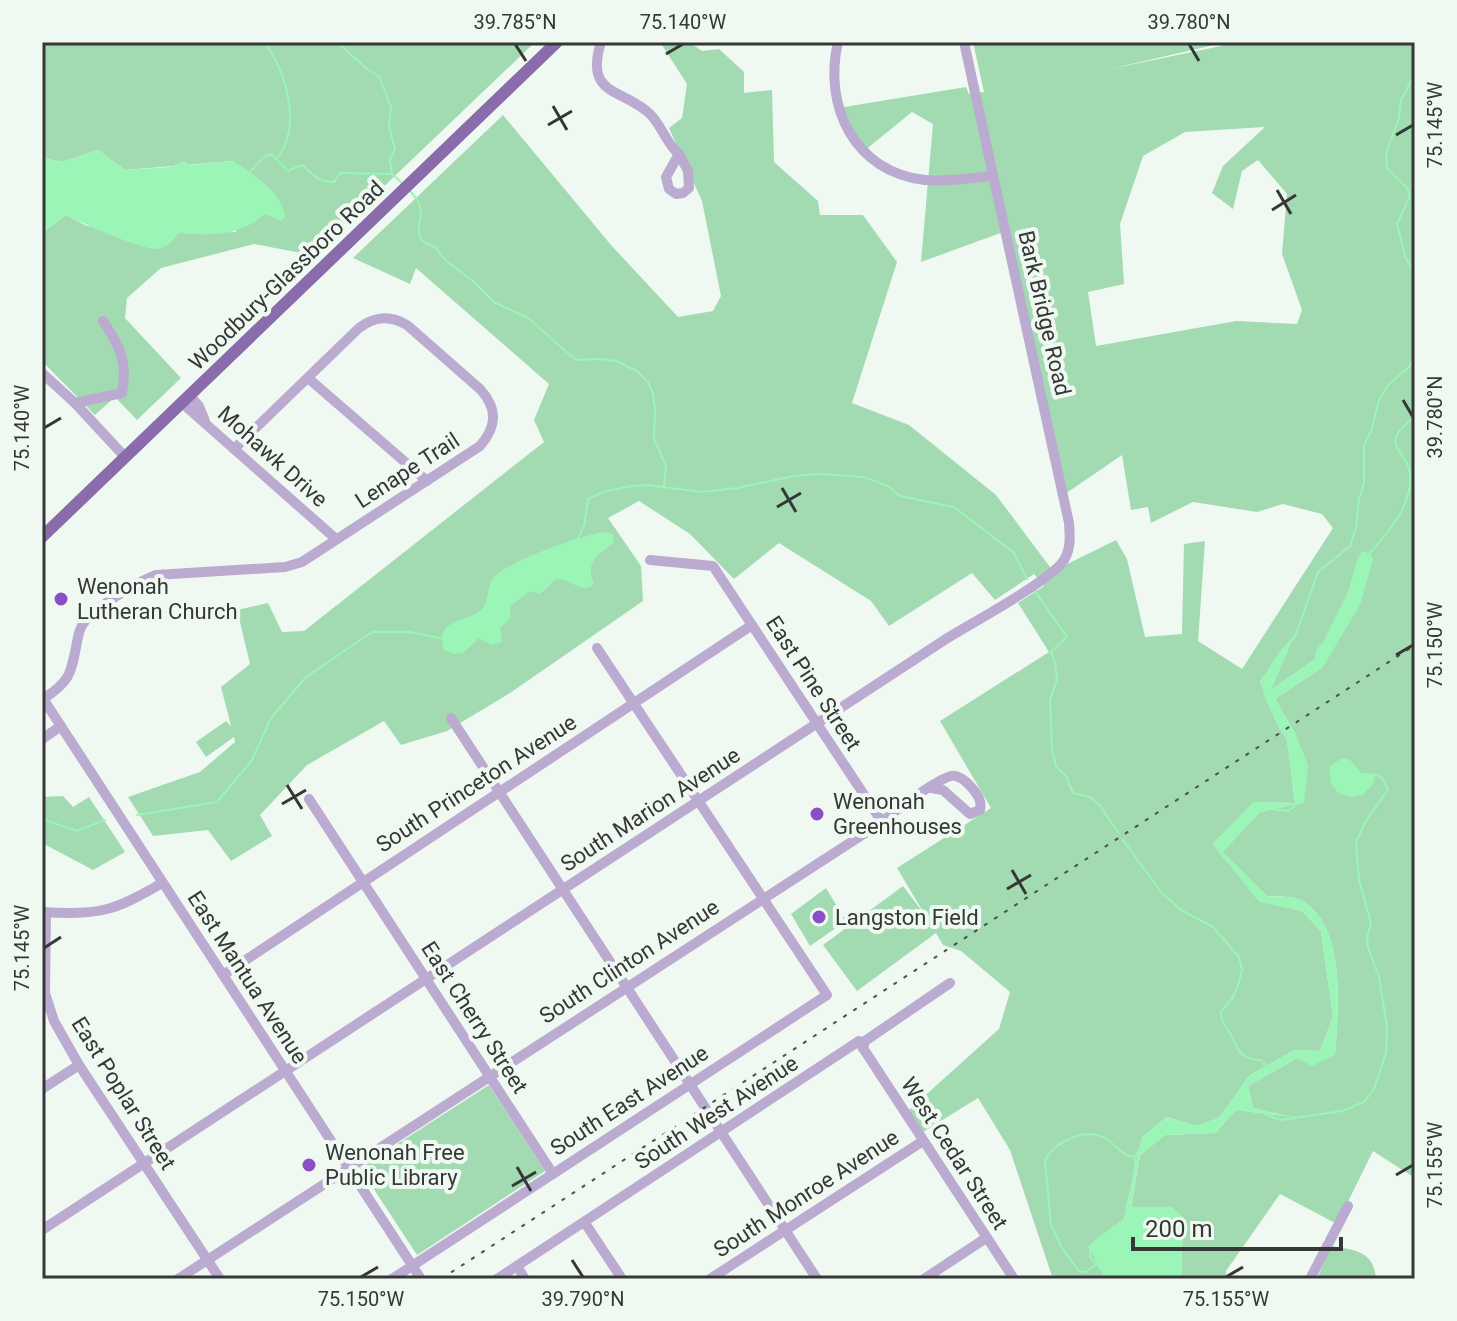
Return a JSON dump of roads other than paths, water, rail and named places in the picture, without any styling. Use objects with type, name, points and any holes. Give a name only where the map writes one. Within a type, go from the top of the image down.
[{"type":"main road","name":"Woodbury-Glassboro Road","points":[[42,537],[557,42]]},
{"type":"street","points":[[601,42],[596,60],[601,82],[610,91],[646,111],[679,154]]},
{"type":"street","points":[[838,42],[833,67],[835,99],[845,126],[861,150],[886,167],[922,180],[993,176]]},
{"type":"street","name":"Bark Bridge Road","points":[[964,42],[1069,523],[1066,558],[1038,581]]},
{"type":"street","name":"Lenape Trail","points":[[43,698],[62,686],[70,675],[78,633],[86,620],[150,577],[294,565],[480,446],[491,434],[494,410],[490,399],[480,389],[407,325],[387,318],[366,323],[234,449]]},
{"type":"street","points":[[75,403],[122,393],[125,373],[119,346],[103,321]]},
{"type":"street","points":[[43,375],[75,403],[125,457]]},
{"type":"street","points":[[308,378],[427,481]]},
{"type":"street","name":"Mohawk Drive","points":[[186,400],[191,413],[205,421],[336,539]]},
{"type":"street","name":"East Pine Street","points":[[650,560],[713,566],[882,822]]},
{"type":"street","name":"South Marion Avenue","points":[[42,1230],[1038,581]]},
{"type":"street","name":"South Princeton Avenue","points":[[223,975],[752,625]]},
{"type":"street","points":[[597,648],[762,897]]},
{"type":"street","name":"East Mantua Avenue","points":[[43,698],[421,1279]]},
{"type":"street","points":[[451,718],[817,1279]]},
{"type":"street","points":[[42,739],[61,726]]},
{"type":"street","name":"South Clinton Avenue","points":[[178,1279],[931,788],[952,776],[960,777],[978,795],[980,810],[970,814],[943,790],[931,788]]},
{"type":"street","name":"East Cherry Street","points":[[309,799],[553,1174]]},
{"type":"street","points":[[44,912],[99,912],[128,902],[162,883]]},
{"type":"street","name":"South East Avenue","points":[[392,1279],[827,995],[762,897]]},
{"type":"street","name":"East Poplar Street","points":[[44,912],[43,994],[54,1021],[79,1065],[220,1279]]},
{"type":"street","name":"South West Avenue","points":[[863,1048],[865,1041],[950,983]]},
{"type":"street","name":"South West Avenue","points":[[497,1279],[859,1041],[863,1048]]},
{"type":"street","name":"West Cedar Street","points":[[863,1048],[1014,1279]]},
{"type":"street","points":[[42,1089],[79,1065]]},
{"type":"street","name":"South Monroe Avenue","points":[[710,1279],[923,1141]]},
{"type":"street","points":[[1310,1279],[1348,1206]]},
{"type":"street","points":[[585,1223],[622,1279]]},
{"type":"street","points":[[924,1279],[986,1238]]},
{"type":"street","points":[[517,1266],[525,1279]]},
{"type":"waterway","points":[[264,42],[279,68],[290,114],[289,130],[278,157]]},
{"type":"waterway","points":[[337,42],[379,76],[391,107],[389,126],[395,149],[390,160],[392,174],[403,184]]},
{"type":"waterway","points":[[1415,74],[1401,100],[1399,118],[1386,153],[1387,168],[1407,188],[1410,196],[1397,224],[1406,259],[1415,273]]},
{"type":"waterway","points":[[249,173],[271,154],[288,171],[302,165],[328,182],[334,182],[340,173],[391,174]]},
{"type":"waterway","points":[[410,191],[420,206],[419,234],[422,241],[435,247],[446,261],[494,302],[528,318],[576,360],[616,361],[637,371],[648,382],[655,409],[654,439],[666,466],[664,486]]},
{"type":"waterway","points":[[1270,668],[1295,637],[1318,572],[1350,546],[1364,483],[1364,445],[1379,400],[1388,385],[1409,367],[1415,357]]},
{"type":"waterway","points":[[1370,553],[1395,522],[1408,495],[1410,473],[1398,450],[1396,436],[1415,417]]},
{"type":"waterway","points":[[578,538],[584,526],[588,499],[606,491],[647,485],[702,492],[794,476],[864,477],[888,486],[900,496],[954,507],[1014,553],[1027,579]]},
{"type":"waterway","points":[[1035,591],[1067,637],[1051,652],[1057,679],[1050,700],[1052,750],[1056,766],[1066,776],[1073,793],[1090,797],[1118,832]]},
{"type":"waterway","points":[[137,815],[217,802],[252,760],[271,718],[306,677],[372,632],[409,632],[445,639]]},
{"type":"waterway","points":[[1264,693],[1273,713]]},
{"type":"waterway","points":[[1264,1114],[1280,1120],[1342,1111],[1364,1102],[1374,1089],[1386,1053],[1387,1027],[1379,977],[1368,947],[1371,923],[1359,880],[1356,842],[1367,819],[1388,790],[1382,778],[1374,774]]},
{"type":"waterway","points":[[1270,809],[1288,811],[1300,802]]},
{"type":"waterway","points":[[42,819],[77,831],[105,820]]},
{"type":"waterway","points":[[1123,840],[1162,893],[1181,910],[1213,927],[1239,957],[1242,970],[1238,985],[1232,999],[1221,1011],[1222,1019],[1239,1051],[1246,1057],[1261,1060],[1266,1067]]},
{"type":"waterway","points":[[1220,853],[1229,863]]},
{"type":"waterway","points":[[1095,1265],[1086,1272],[1080,1272],[1063,1250],[1051,1225],[1045,1160],[1056,1147],[1081,1135],[1100,1136],[1123,1153],[1135,1157]]},
{"type":"waterway","points":[[1135,1168],[1135,1157],[1140,1148]]},
{"type":"waterway","points":[[1127,1206],[1131,1189]]},
{"type":"waterway","points":[[1094,1242],[1114,1227]]},
{"type":"waterway","points":[[1090,1247],[1090,1257],[1098,1265]]},
{"type":"railway","points":[[441,1279],[1415,645]]},
{"type":"place","name":"Wenonah Lutheran Church","points":[[61,599]]},
{"type":"place","name":"Wenonah Greenhouses","points":[[817,814]]},
{"type":"place","name":"Langston Field","points":[[819,917]]},
{"type":"place","name":"Wenonah Free Public Library","points":[[309,1165]]}]
